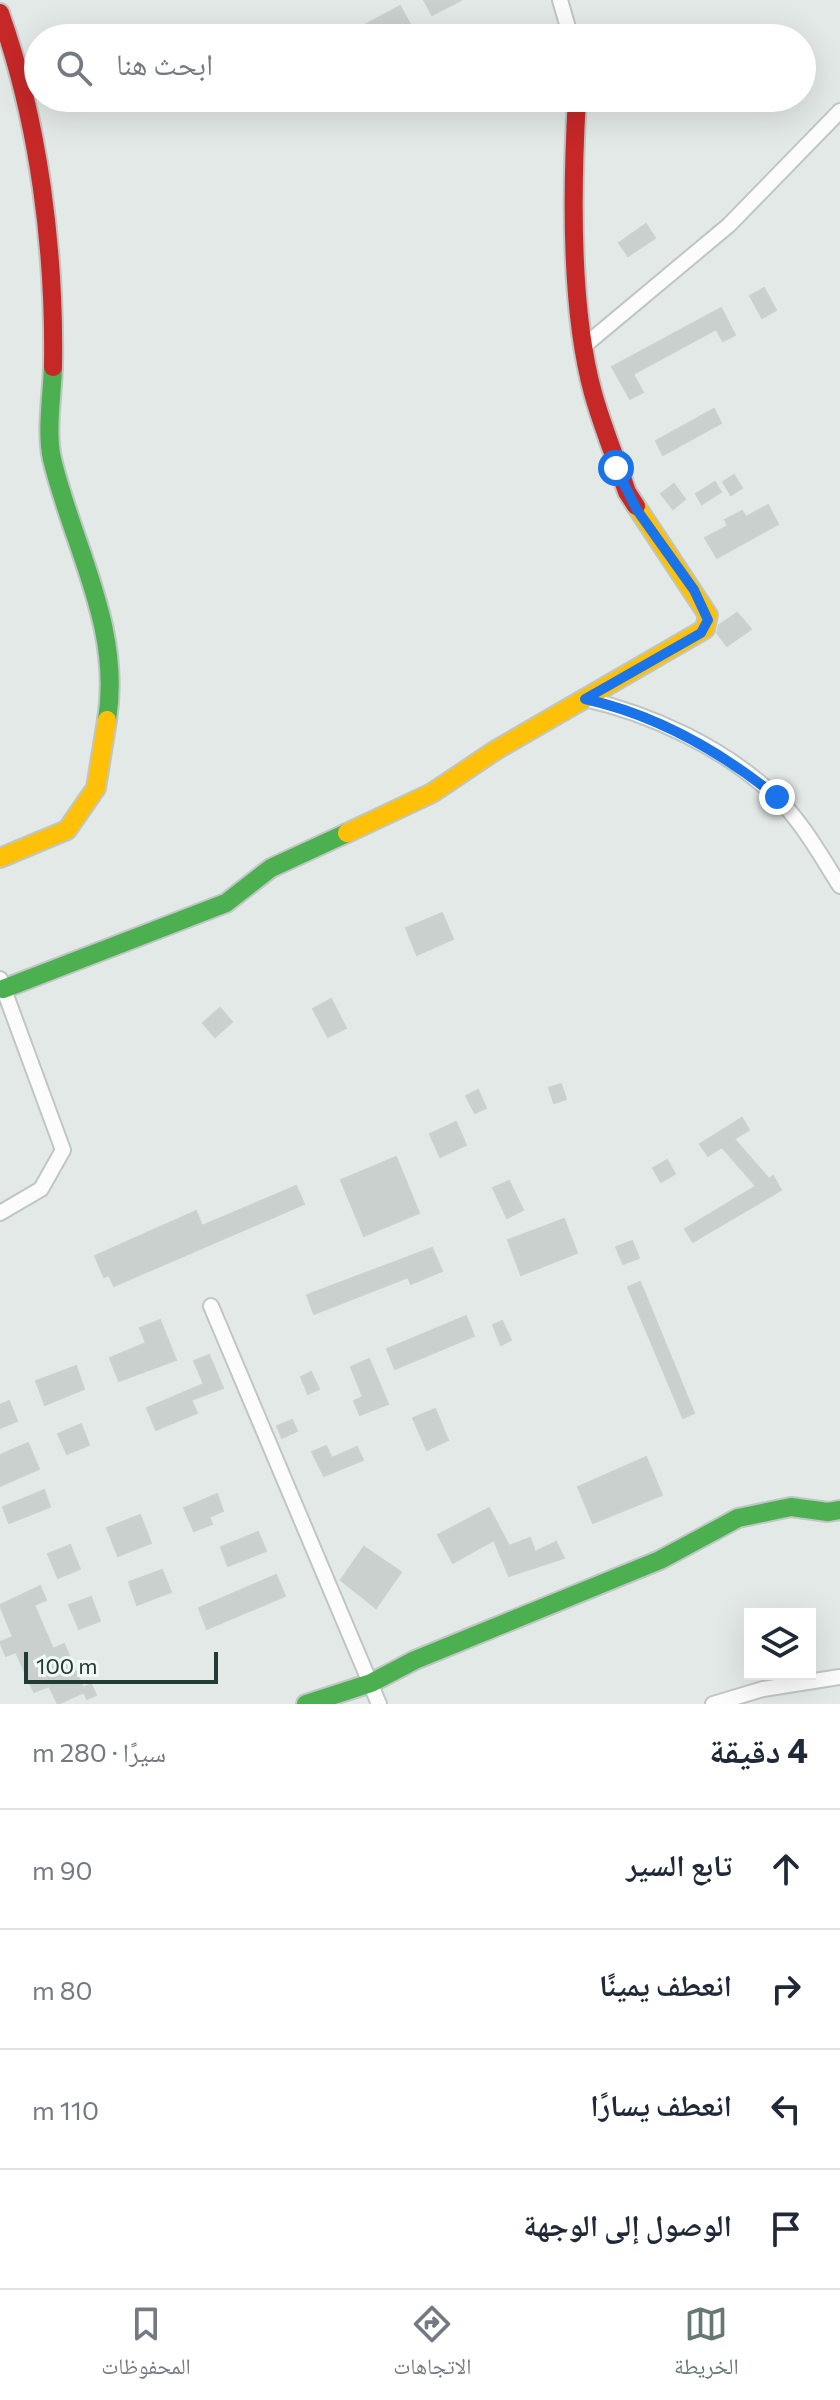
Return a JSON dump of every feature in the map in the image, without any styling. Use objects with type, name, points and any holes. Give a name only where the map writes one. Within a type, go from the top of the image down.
[{"type":"street","points":[[560,0],[567,24]]},
{"type":"street","points":[[0,13],[12,47],[24,104]]},
{"type":"street","points":[[584,346],[729,225],[840,111]]},
{"type":"street","points":[[0,858],[67,830],[96,788],[112,689],[107,633],[51,456],[54,316],[38,170],[26,112]]},
{"type":"street","points":[[0,1213],[41,1189],[52,1175],[63,1150],[2,984],[226,903],[271,868],[432,793],[585,699],[701,633],[708,620],[694,590],[637,510],[616,468],[592,391],[584,346],[573,173],[576,112]]},
{"type":"street","points":[[585,699],[620,707],[734,762],[777,797],[840,886]]},
{"type":"street","points":[[211,1306],[379,1704]]},
{"type":"street","points":[[306,1704],[371,1683],[415,1660],[660,1560],[695,1537],[732,1520],[791,1507],[830,1513],[840,1510]]},
{"type":"street","points":[[713,1704],[763,1689],[840,1677]]},
{"type":"building","points":[[424,0],[461,0],[432,15]]},
{"type":"building","points":[[400,6],[410,24],[367,24]]},
{"type":"building","points":[[646,224],[655,238],[628,256],[619,243]]},
{"type":"building","points":[[764,288],[776,310],[762,318],[750,296]]},
{"type":"building","points":[[721,308],[735,335],[723,341],[716,329],[633,374],[643,392],[630,399],[612,367]]},
{"type":"building","points":[[714,409],[721,423],[663,455],[656,441]]},
{"type":"building","points":[[734,475],[742,488],[731,495],[723,482]]},
{"type":"building","points":[[715,482],[721,492],[702,504],[696,494]]},
{"type":"building","points":[[674,484],[685,499],[673,509],[661,494]]},
{"type":"building","points":[[768,505],[778,524],[717,558],[705,538],[728,526],[725,520],[742,511],[746,517]]},
{"type":"building","points":[[737,613],[751,629],[727,646],[717,633],[719,625]]},
{"type":"building","points":[[442,913],[453,939],[417,955],[406,928]]},
{"type":"building","points":[[331,999],[346,1028],[328,1037],[313,1009]]},
{"type":"building","points":[[220,1008],[232,1022],[215,1037],[203,1023]]},
{"type":"building","points":[[561,1084],[566,1099],[554,1103],[549,1088]]},
{"type":"building","points":[[478,1090],[486,1108],[475,1113],[466,1096]]},
{"type":"building","points":[[742,1118],[749,1130],[734,1139],[769,1179],[773,1176],[781,1190],[693,1242],[685,1229],[756,1186],[722,1147],[708,1156],[700,1144]]},
{"type":"building","points":[[456,1122],[466,1145],[440,1157],[430,1134]]},
{"type":"building","points":[[396,1157],[419,1213],[364,1236],[341,1180]]},
{"type":"building","points":[[667,1160],[675,1174],[661,1182],[653,1168]]},
{"type":"building","points":[[509,1181],[523,1210],[507,1218],[493,1188]]},
{"type":"building","points":[[296,1186],[304,1204],[114,1286],[109,1275],[104,1277],[95,1256],[196,1211],[202,1226]]},
{"type":"building","points":[[564,1219],[577,1253],[521,1275],[508,1240]]},
{"type":"building","points":[[632,1241],[639,1258],[623,1264],[616,1247]]},
{"type":"building","points":[[432,1248],[442,1271],[411,1284],[408,1277],[314,1314],[307,1295]]},
{"type":"building","points":[[640,1282],[694,1413],[683,1418],[628,1287]]},
{"type":"building","points":[[466,1316],[474,1336],[395,1369],[387,1349]]},
{"type":"building","points":[[160,1320],[176,1360],[119,1381],[110,1358],[146,1343],[140,1328]]},
{"type":"building","points":[[502,1321],[511,1340],[501,1345],[493,1325]]},
{"type":"building","points":[[209,1355],[223,1388],[191,1400],[197,1413],[156,1430],[147,1408],[204,1384],[194,1361]]},
{"type":"building","points":[[369,1359],[388,1404],[360,1415],[354,1401],[363,1397],[351,1367]]},
{"type":"building","points":[[76,1366],[84,1389],[45,1405],[36,1381]]},
{"type":"building","points":[[311,1372],[319,1389],[308,1394],[301,1377]]},
{"type":"building","points":[[9,1401],[17,1421],[0,1428],[0,1405]]},
{"type":"building","points":[[435,1409],[448,1440],[427,1450],[413,1418]]},
{"type":"building","points":[[292,1420],[297,1431],[282,1438],[277,1426]]},
{"type":"building","points":[[81,1424],[89,1445],[67,1454],[58,1434]]},
{"type":"building","points":[[28,1443],[39,1469],[0,1486],[0,1455]]},
{"type":"building","points":[[326,1446],[332,1458],[357,1447],[363,1460],[324,1476],[312,1452]]},
{"type":"building","points":[[646,1457],[662,1495],[593,1523],[578,1487]]},
{"type":"building","points":[[44,1490],[50,1507],[9,1523],[3,1507]]},
{"type":"building","points":[[217,1494],[223,1511],[209,1517],[212,1524],[194,1531],[184,1508]]},
{"type":"building","points":[[489,1508],[509,1546],[530,1538],[535,1552],[556,1542],[564,1558],[509,1576],[494,1540],[453,1563],[438,1535]]},
{"type":"building","points":[[140,1515],[151,1543],[118,1556],[107,1528]]},
{"type":"building","points":[[258,1532],[266,1551],[228,1566],[221,1547]]},
{"type":"building","points":[[70,1545],[80,1569],[58,1578],[48,1554]]},
{"type":"building","points":[[364,1547],[401,1572],[376,1608],[341,1580]]},
{"type":"building","points":[[162,1570],[171,1592],[137,1605],[129,1582]]},
{"type":"building","points":[[276,1575],[285,1596],[207,1629],[199,1608]]},
{"type":"building","points":[[40,1586],[46,1600],[34,1605],[53,1649],[64,1644],[83,1688],[91,1684],[96,1695],[87,1699],[84,1692],[58,1704],[49,1686],[34,1692],[16,1652],[6,1656],[0,1642],[13,1637],[0,1605]]},
{"type":"building","points":[[91,1597],[100,1621],[79,1629],[69,1605]]},
{"type":"traffic: fast","points":[[53,367],[50,448],[102,620],[110,686],[107,720]]},
{"type":"traffic: fast","points":[[3,989],[226,903],[271,868],[347,833]]},
{"type":"traffic: fast","points":[[306,1704],[371,1683],[415,1660],[660,1560],[738,1518],[791,1507],[828,1512],[840,1510]]},
{"type":"traffic: slow","points":[[347,833],[432,793],[496,750],[705,629],[708,615],[636,506]]},
{"type":"traffic: slow","points":[[0,858],[67,830],[96,788],[107,720]]},
{"type":"traffic: jam","points":[[0,13],[24,94]]},
{"type":"traffic: jam","points":[[28,112],[47,233],[53,367]]},
{"type":"traffic: jam","points":[[576,112],[574,247],[580,324],[597,405],[627,492],[636,506]]},
{"type":"route","points":[[616,468],[637,510],[694,590],[708,615],[708,625],[701,633],[585,699],[620,707],[660,724],[734,762],[777,797]]}]
